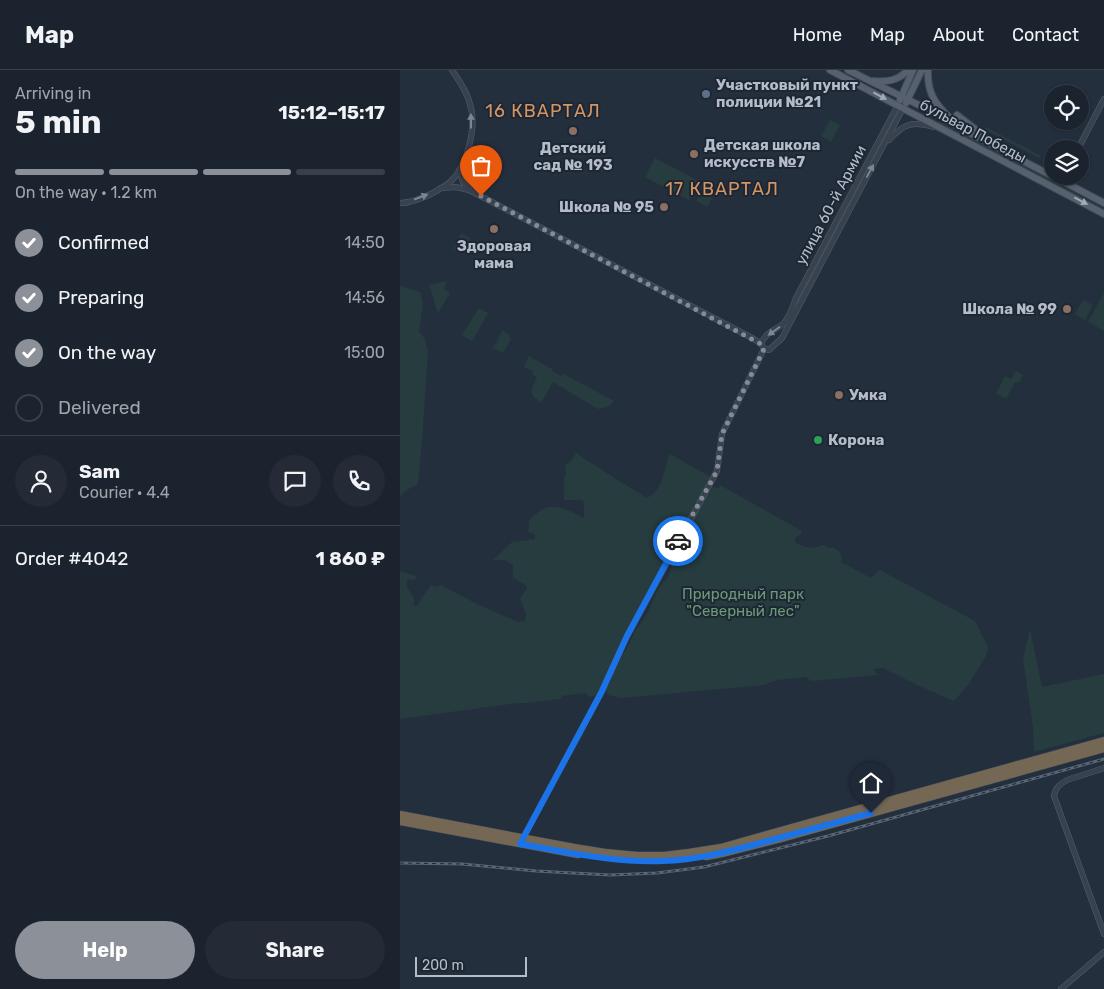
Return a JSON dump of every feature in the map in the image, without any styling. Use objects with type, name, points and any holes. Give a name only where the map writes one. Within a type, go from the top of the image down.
[{"type":"highway","points":[[400,815],[605,858],[664,861],[690,859],[785,837],[1104,741]]},
{"type":"highway","points":[[915,797],[1104,748]]},
{"type":"highway","points":[[400,822],[521,841]]},
{"type":"main road","name":"бульвар Победы","points":[[830,70],[1104,214]]},
{"type":"main road","name":"бульвар Победы","points":[[848,70],[939,115],[1044,171]]},
{"type":"main road","points":[[868,80],[894,80],[908,70]]},
{"type":"main road","name":"улица 60-й Армии","points":[[901,107],[913,70]]},
{"type":"main road","name":"улица 60-й Армии","points":[[904,99],[922,70]]},
{"type":"main road","points":[[928,70],[928,86],[933,98],[951,119],[968,132]]},
{"type":"main road","points":[[957,115],[996,146]]},
{"type":"main road","name":"бульвар Победы","points":[[1070,185],[1104,203]]},
{"type":"street","points":[[400,202],[418,200],[441,188],[453,179],[462,165],[470,141],[471,105],[466,92],[452,70]]},
{"type":"street","points":[[1083,140],[1104,99]]},
{"type":"street","name":"улица 60-й Армии","points":[[521,841],[601,693],[627,636],[717,471],[722,434],[764,338],[786,320],[796,298],[884,146],[901,107]]},
{"type":"street","name":"улица 60-й Армии","points":[[762,346],[769,350],[782,338],[901,107]]},
{"type":"street","points":[[884,146],[898,130],[909,124],[925,124],[945,130]]},
{"type":"street","points":[[459,170],[462,182],[469,190]]},
{"type":"street","points":[[441,188],[456,187],[469,190],[762,346]]},
{"type":"street","points":[[1104,768],[1062,783],[1056,790],[1055,800],[1104,934]]},
{"type":"street","points":[[1061,989],[1104,952]]},
{"type":"green space","points":[[830,120],[840,125],[831,142],[821,136]]},
{"type":"green space","points":[[941,120],[952,128],[1044,176],[1044,179],[937,123]]},
{"type":"green space","points":[[986,127],[1041,156],[1039,158],[984,129]]},
{"type":"green space","points":[[655,158],[699,181],[689,200],[645,177]]},
{"type":"green space","points":[[1055,185],[1060,185],[1104,208],[1104,211]]},
{"type":"green space","points":[[704,187],[715,193],[707,207],[696,201]]},
{"type":"green space","points":[[461,233],[470,238],[462,253],[453,249]]},
{"type":"green space","points":[[445,281],[444,289],[450,293],[438,313],[429,285]]},
{"type":"green space","points":[[400,286],[420,292],[423,303],[419,332],[424,338],[428,351],[418,484],[400,496]]},
{"type":"green space","points":[[1104,293],[1104,331],[1088,322]]},
{"type":"green space","points":[[1083,300],[1093,305],[1085,320],[1075,314]]},
{"type":"green space","points":[[479,308],[488,313],[472,341],[462,335]]},
{"type":"green space","points":[[502,330],[511,339],[503,353],[492,348],[496,344]]},
{"type":"green space","points":[[529,356],[561,376],[564,374],[614,401],[608,407],[598,409],[553,382],[541,403],[532,395],[532,388],[537,377],[532,374],[533,371],[524,367]]},
{"type":"green space","points":[[1016,371],[1023,375],[1019,383],[1015,382],[1006,399],[996,393],[1005,376],[1011,379]]},
{"type":"green space","name":"Природный парк \"Северный лес\"","points":[[576,453],[647,498],[660,485],[670,454],[711,477],[596,695],[590,697],[585,693],[562,696],[561,699],[400,719],[400,571],[416,576],[415,580],[407,579],[407,587],[414,598],[414,606],[419,605],[419,602],[431,585],[437,587],[441,585],[477,604],[518,622],[525,621],[526,614],[520,599],[527,586],[513,578],[513,565],[504,560],[493,560],[512,542],[535,539],[535,534],[528,532],[529,520],[545,508],[561,508],[584,518],[584,503],[582,500],[564,500],[565,465],[572,460]]},
{"type":"green space","name":"Природный парк \"Северный лес\"","points":[[720,485],[802,531],[800,535],[795,537],[795,542],[809,548],[823,545],[829,548],[832,547],[838,550],[842,558],[841,562],[871,578],[880,570],[975,621],[988,647],[986,656],[968,685],[954,701],[883,668],[873,669],[878,675],[812,681],[805,677],[777,680],[764,685],[621,698],[608,695],[605,692],[611,681],[614,668],[626,650],[635,631],[646,616],[659,588],[669,575],[672,564],[675,565],[678,561],[673,559],[684,538],[694,533],[691,526],[700,505],[713,487],[719,488]]},
{"type":"green space","points":[[1030,629],[1042,687],[1104,674],[1104,733],[1034,752],[1033,727],[1023,659]]},
{"type":"railway","points":[[400,863],[462,864],[610,875],[657,873],[704,867],[828,836],[1104,759]]},
{"type":"way so far","points":[[481,196],[754,339],[764,349],[722,434],[717,471],[678,541]]},
{"type":"place","name":"Участковый пункт полиции №21","points":[[706,94]]},
{"type":"place","name":"Детский сад № 193","points":[[573,131]]},
{"type":"place","name":"Детская школа искусств №7","points":[[694,154]]},
{"type":"place","name":"Школа № 95","points":[[664,207]]},
{"type":"place","name":"Здоровая мама","points":[[494,229]]},
{"type":"place","name":"Школа № 99","points":[[1067,309]]},
{"type":"place","name":"Умка","points":[[839,395]]},
{"type":"place","name":"Корона","points":[[818,440]]},
{"type":"district","name":"16 КВАРТАЛ","points":[[543,111]]},
{"type":"district","name":"17 КВАРТАЛ","points":[[722,189]]},
{"type":"route","points":[[678,541],[627,636],[601,693],[520,844],[605,858],[637,861],[690,859],[785,837],[871,813]]}]
